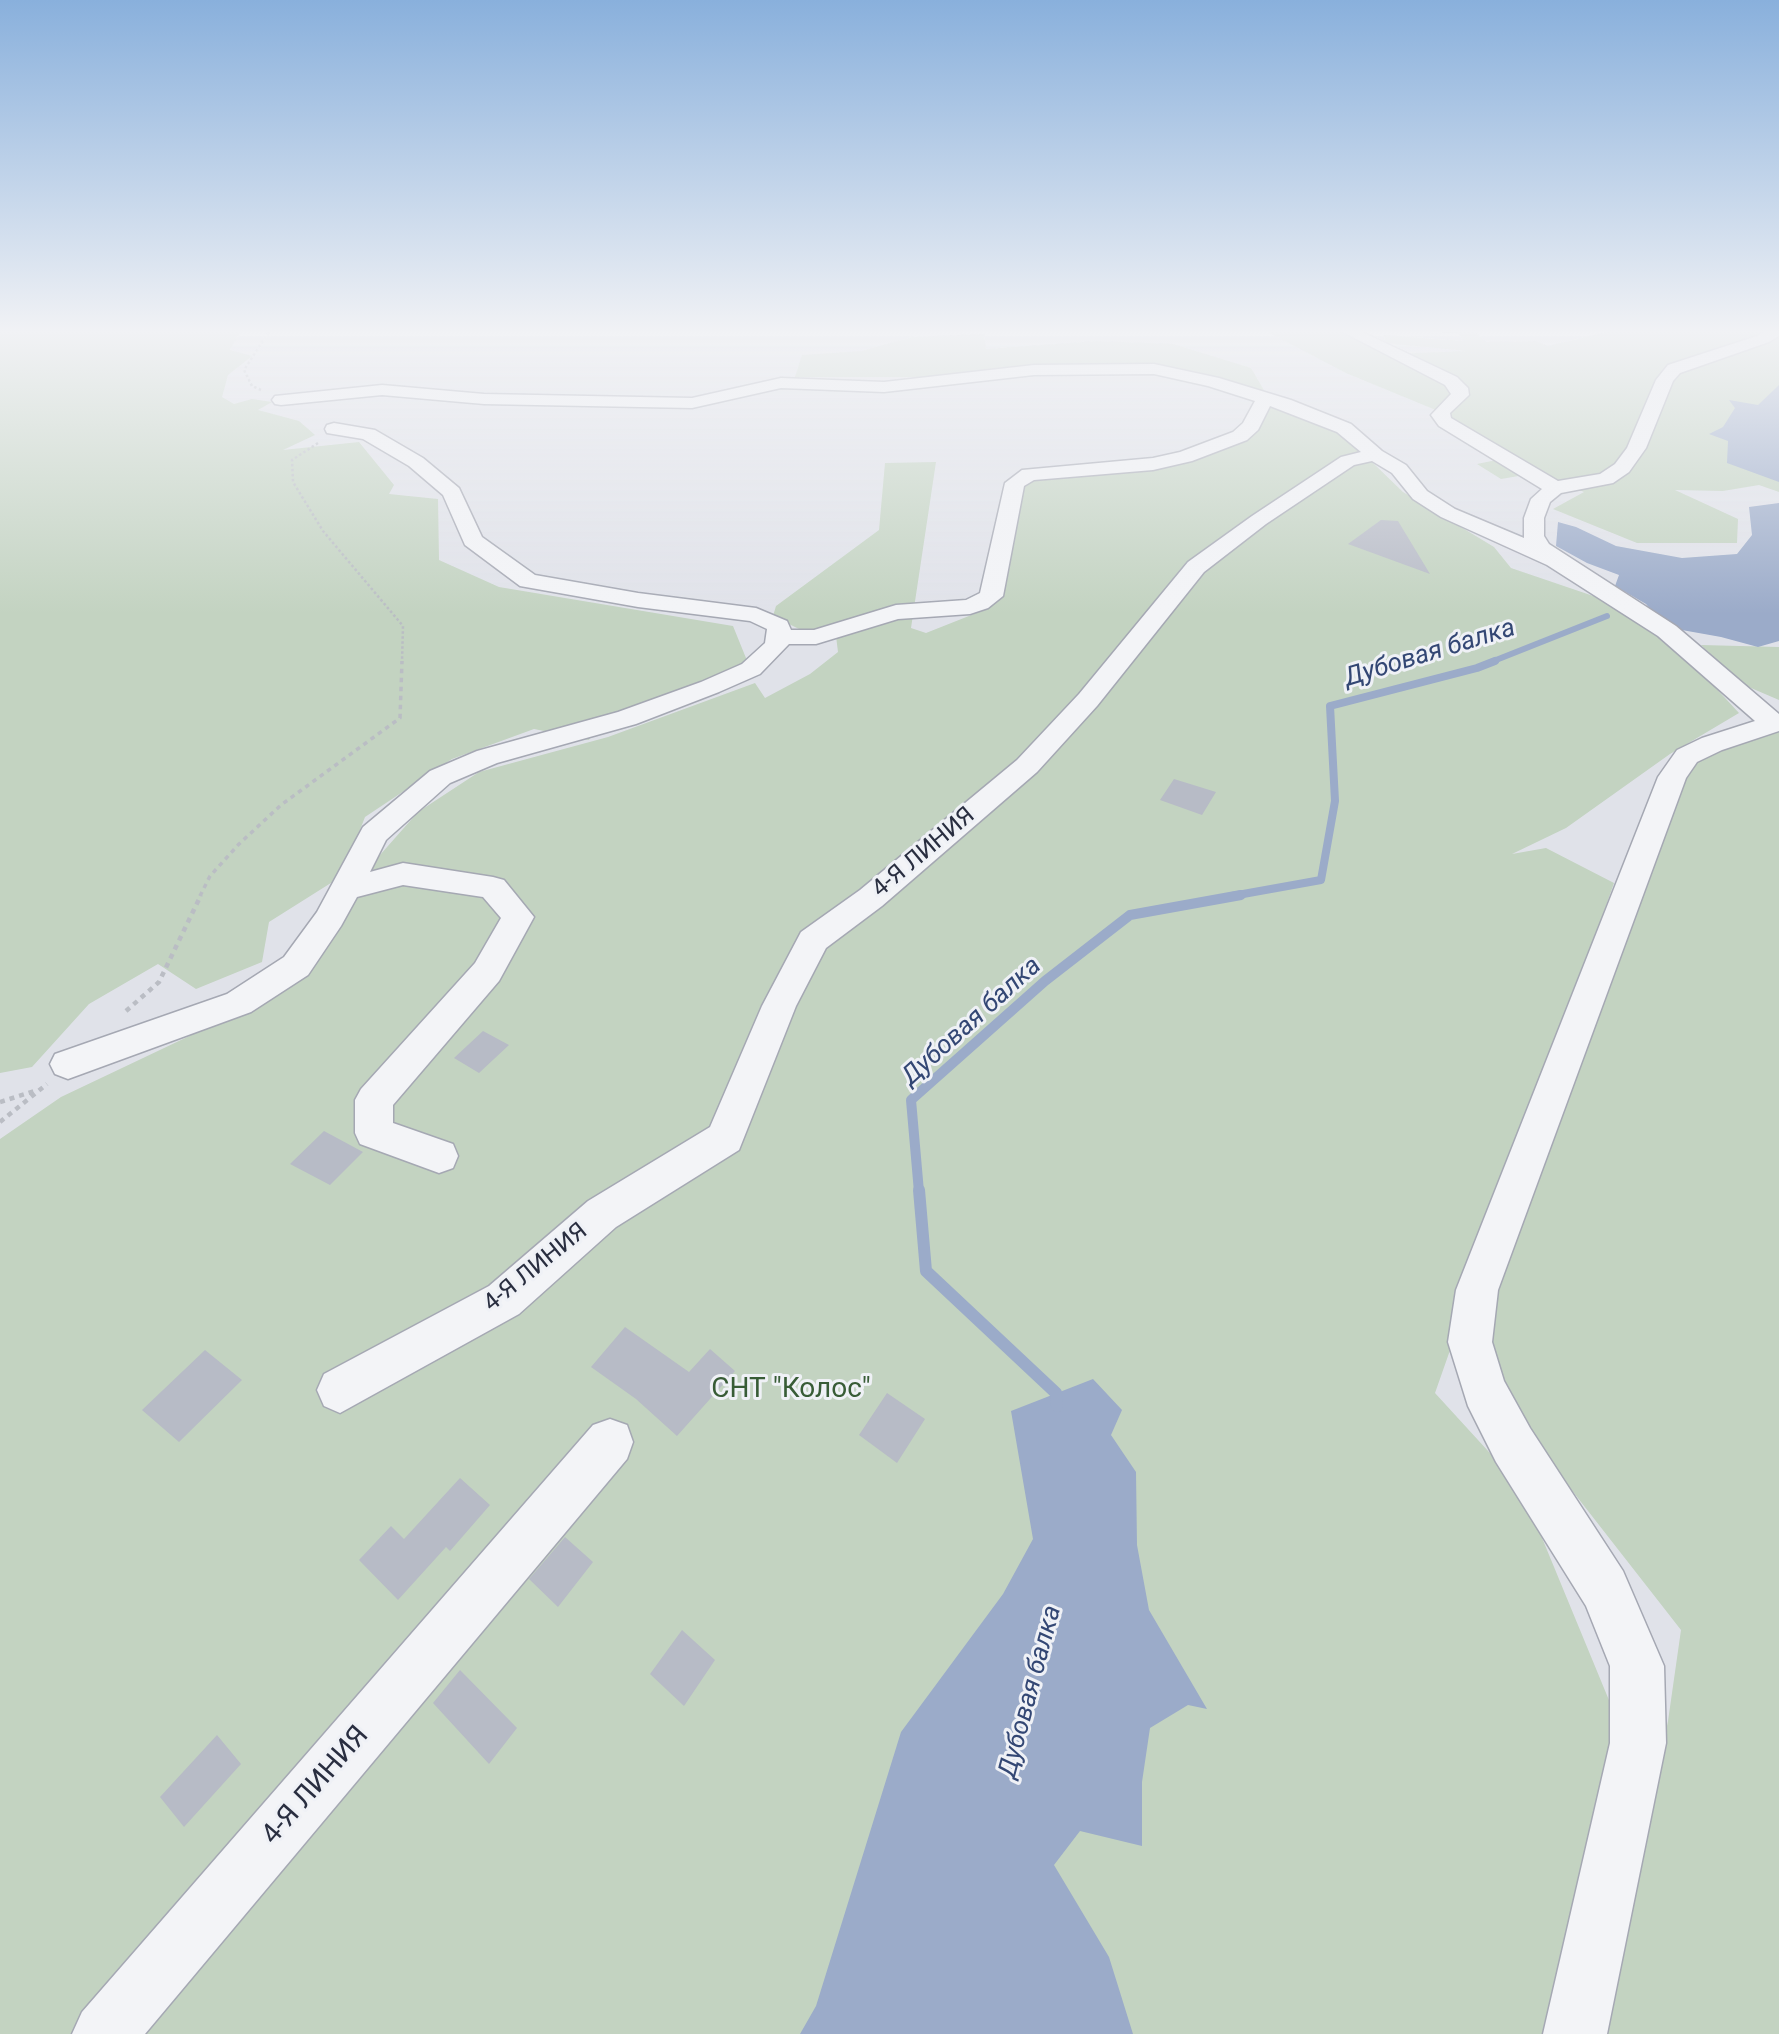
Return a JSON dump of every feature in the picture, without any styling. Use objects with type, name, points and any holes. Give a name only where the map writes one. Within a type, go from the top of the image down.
[{"type":"street","points":[[786,637],[816,637],[896,611],[970,607],[980,603],[991,596],[1015,483],[1029,474],[1153,464],[1185,457],[1240,436],[1252,425]]},
{"type":"street","points":[[1336,425],[1375,455],[1399,469],[1420,495],[1448,513],[1555,560]]},
{"type":"street","points":[[1450,425],[1555,488]]},
{"type":"street","points":[[1646,425],[1636,448],[1622,468],[1606,479],[1555,488],[1541,499],[1534,518],[1533,536],[1540,548],[1555,560],[1667,631],[1777,723]]},
{"type":"street","points":[[68,1064],[239,1003],[296,967],[330,918],[374,834],[440,777],[487,757],[627,718],[751,669],[777,645],[779,626],[756,615],[638,600],[528,581],[473,541],[452,492],[416,463],[368,434],[334,429]]},
{"type":"street","name":"4-Я ЛИНИЯ","points":[[340,1390],[504,1300],[602,1214],[724,1138],[779,1006],[813,940],[871,898],[1027,766],[1088,700],[1196,567],[1259,520],[1349,461],[1375,455]]},
{"type":"street","points":[[1575,2034],[1638,1743],[1637,1666],[1605,1589],[1513,1445],[1484,1390],[1470,1342],[1477,1290],[1672,777],[1687,756],[1712,744],[1777,723]]},
{"type":"street","points":[[345,889],[403,874],[429,876],[493,888],[519,917],[487,972],[374,1100],[374,1133],[439,1156]]},
{"type":"street","name":"4-Я ЛИНИЯ","points":[[104,2034],[610,1442]]},
{"type":"path","points":[[120,1016],[159,982],[210,876],[239,844],[281,804],[322,773],[365,746],[400,718],[403,626],[323,531],[293,482],[292,460],[334,429]]},
{"type":"path","points":[[0,1122],[42,1089],[68,1064]]},
{"type":"path","points":[[0,1102],[42,1089]]},
{"type":"green space","points":[[0,425],[303,425],[315,435],[283,450],[359,442],[394,485],[389,494],[438,499],[439,560],[499,587],[733,626],[748,663],[601,717],[589,740],[534,729],[452,759],[365,817],[342,876],[269,922],[262,962],[196,989],[158,964],[89,1004],[32,1067],[0,1073]]},
{"type":"green space","name":"СНТ \"Колос\"","points":[[1258,425],[1322,425],[1342,433],[1403,492],[1494,547],[1511,568],[1608,601],[1660,628],[1739,713],[1670,754],[1566,828],[1512,854],[1546,848],[1614,883],[1435,1393],[1521,1487],[1625,1739],[1559,2034],[0,2034],[0,1139],[61,1097],[242,1011],[418,812],[479,772],[608,737],[755,683],[765,698],[810,674],[838,652],[835,628],[807,633],[773,616],[776,606],[879,530],[885,463],[936,462],[911,628],[926,633],[979,612],[998,571],[1019,485],[1034,476],[1130,469],[1253,433]]},
{"type":"green space","points":[[1460,425],[1779,425],[1779,492],[1759,485],[1723,491],[1675,490],[1738,519],[1737,543],[1637,543],[1553,509],[1584,492],[1536,473],[1501,479],[1477,464],[1506,458]]},
{"type":"green space","points":[[1701,645],[1779,647],[1779,700],[1744,685]]},
{"type":"green space","points":[[1779,732],[1779,2034],[1603,2034],[1668,1721],[1681,1630],[1524,1429],[1473,1322],[1688,760]]},
{"type":"water","points":[[1779,425],[1779,482],[1727,463],[1728,441],[1709,434],[1723,427]]},
{"type":"water","points":[[1779,503],[1779,641],[1758,647],[1665,627],[1646,604],[1615,586],[1619,575],[1587,563],[1556,546],[1558,522],[1576,527],[1616,546],[1682,558],[1737,554],[1752,535],[1749,507]]},
{"type":"water","points":[[1093,1379],[1122,1410],[1111,1435],[1136,1472],[1137,1545],[1149,1610],[1207,1709],[1188,1705],[1150,1728],[1142,1782],[1142,1846],[1080,1831],[1054,1865],[1109,1957],[1133,2034],[800,2034],[816,2006],[901,1732],[1003,1594],[1033,1539],[1011,1411]]},
{"type":"building","points":[[1381,520],[1398,521],[1430,574],[1348,544]]},
{"type":"building","points":[[1174,779],[1216,792],[1202,815],[1160,800]]},
{"type":"building","points":[[483,1031],[509,1045],[479,1073],[454,1058]]},
{"type":"building","points":[[324,1131],[363,1152],[330,1185],[290,1164]]},
{"type":"building","points":[[625,1327],[689,1372],[710,1349],[735,1371],[677,1436],[636,1399],[591,1367]]},
{"type":"building","points":[[205,1350],[242,1380],[179,1442],[142,1410]]},
{"type":"building","points":[[887,1393],[925,1419],[897,1463],[859,1435]]},
{"type":"building","points":[[460,1478],[490,1505],[450,1551],[446,1547],[398,1600],[359,1560],[391,1526],[404,1539]]},
{"type":"building","points":[[565,1537],[593,1562],[558,1607],[529,1579]]},
{"type":"building","points":[[682,1630],[715,1660],[684,1706],[650,1674]]},
{"type":"building","points":[[460,1670],[517,1728],[489,1764],[433,1703]]},
{"type":"building","points":[[217,1735],[241,1764],[184,1827],[160,1797]]},
{"type":"waterway","name":"Дубовая балка","points":[[1491,662],[1607,616]]},
{"type":"waterway","name":"Дубовая балка","points":[[1232,896],[1321,880],[1335,801],[1330,706],[1495,661]]},
{"type":"waterway","name":"Дубовая балка","points":[[919,1192],[911,1100],[1045,981],[1130,915],[1241,895]]},
{"type":"waterway","name":"Дубовая балка","points":[[919,1190],[926,1271],[1056,1393],[1057,1406]]}]
